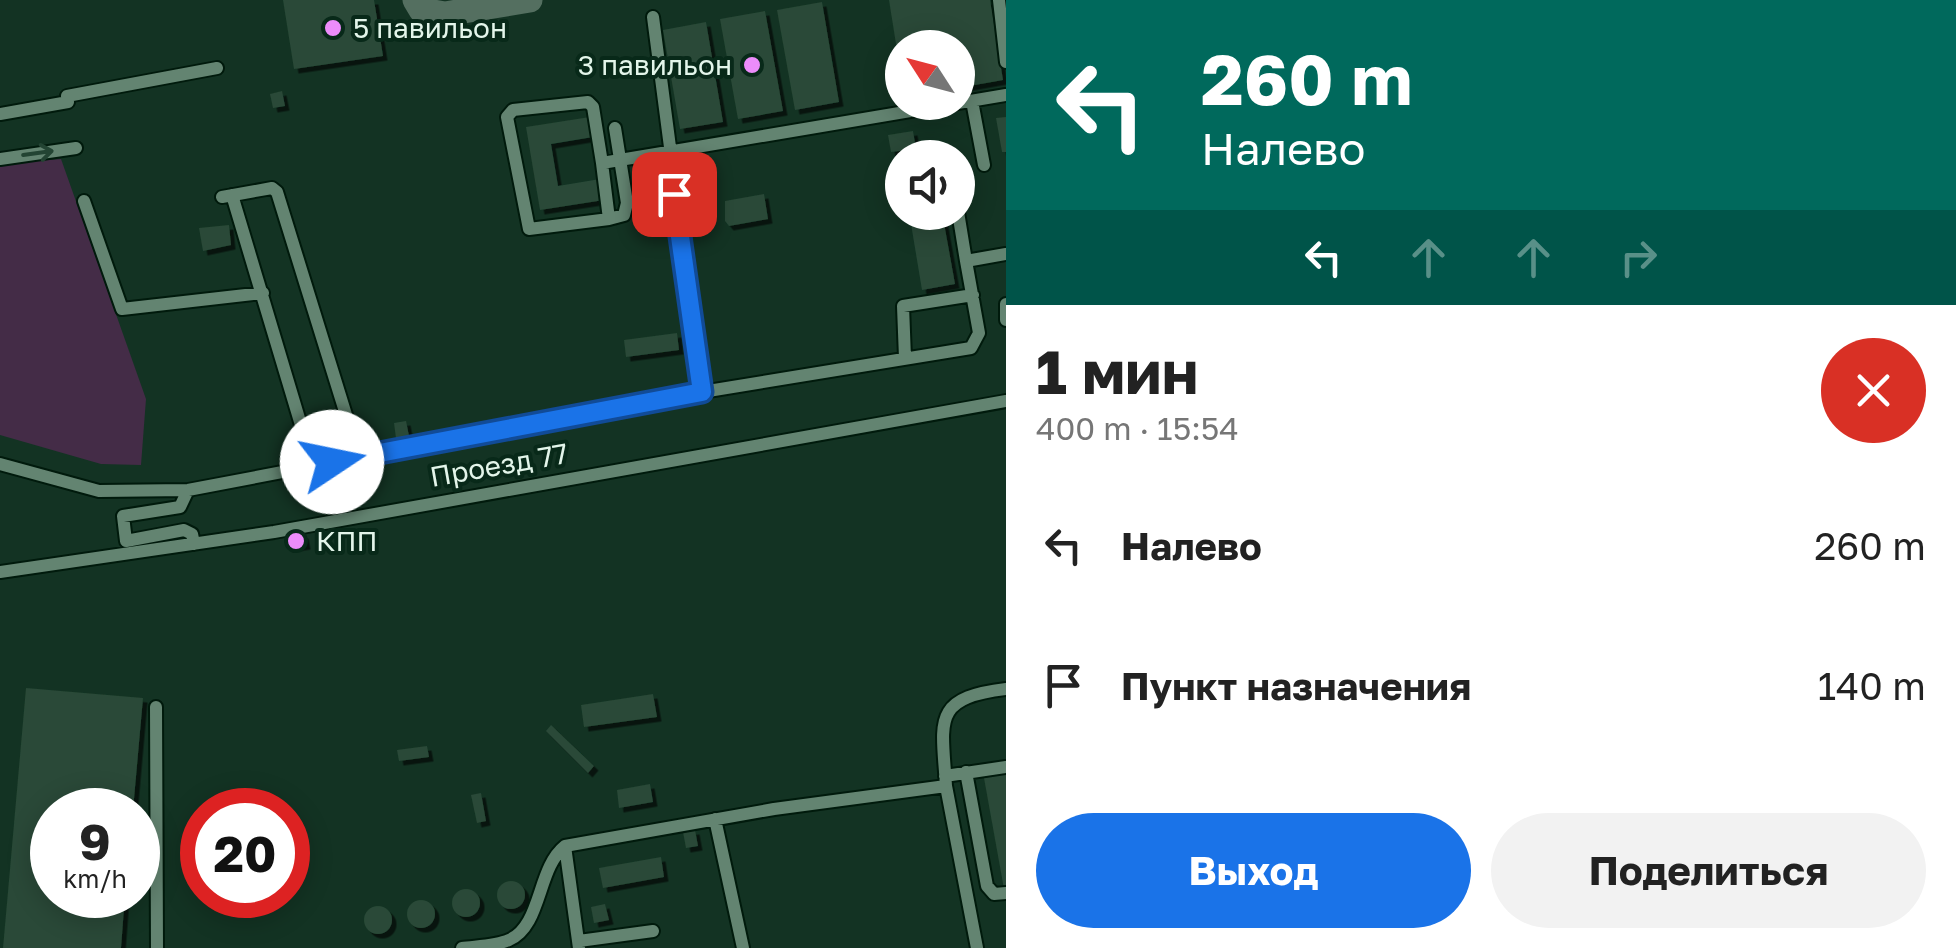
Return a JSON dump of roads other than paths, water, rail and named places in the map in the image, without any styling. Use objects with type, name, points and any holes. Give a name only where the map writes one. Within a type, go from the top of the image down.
[{"type":"street","points":[[998,0],[1006,62]]},
{"type":"street","points":[[652,18],[702,392]]},
{"type":"street","points":[[0,114],[217,68]]},
{"type":"street","points":[[975,100],[1006,95]]},
{"type":"street","points":[[610,219],[593,107],[588,102],[513,110],[507,117],[525,226],[534,232],[610,219],[626,210],[615,128]]},
{"type":"street","points":[[602,163],[885,117]]},
{"type":"street","points":[[975,117],[984,165]]},
{"type":"street","points":[[0,158],[76,148]]},
{"type":"street","points":[[272,188],[277,192],[347,418],[341,429],[312,438],[304,434],[263,294],[227,196],[272,188]]},
{"type":"street","points":[[84,201],[122,309],[263,294]]},
{"type":"street","points":[[0,464],[69,486],[121,492],[188,490],[702,392],[971,348],[979,333],[961,230]]},
{"type":"street","points":[[966,261],[1006,254]]},
{"type":"street","points":[[905,358],[903,306],[973,295]]},
{"type":"street","points":[[1006,304],[1006,320]]},
{"type":"street","name":"Проезд 77","points":[[0,572],[128,548],[194,544],[1006,402]]},
{"type":"street","points":[[327,435],[332,462]]},
{"type":"street","points":[[123,516],[180,507],[188,490]]},
{"type":"street","points":[[121,492],[128,548]]},
{"type":"street","points":[[977,948],[946,781],[944,727],[952,705],[968,694],[1006,689]]},
{"type":"street","points":[[156,706],[157,948]]},
{"type":"street","points":[[462,948],[511,940],[522,930],[549,863],[565,846],[946,781],[966,772],[1006,766]]},
{"type":"street","points":[[966,772],[987,886],[994,894],[1006,893]]},
{"type":"street","points":[[715,819],[743,948]]},
{"type":"street","points":[[565,846],[579,945],[653,931]]},
{"type":"place","name":"5 павильон","points":[[333,28]]},
{"type":"place","name":"3 павильон","points":[[752,65]]},
{"type":"place","name":"КПП","points":[[296,541]]}]
